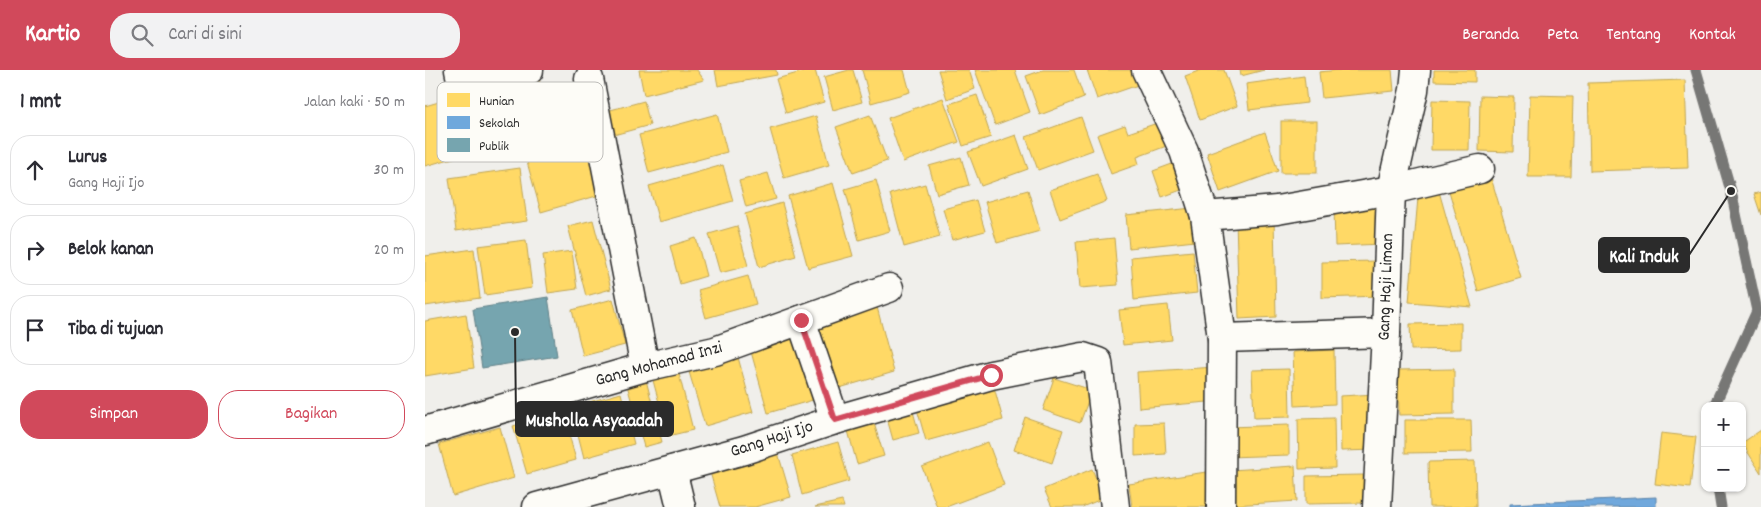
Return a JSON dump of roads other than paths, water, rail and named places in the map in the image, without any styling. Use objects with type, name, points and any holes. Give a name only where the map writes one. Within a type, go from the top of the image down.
[{"type":"street","points":[[472,82],[529,70]]},
{"type":"street","points":[[1146,70],[1184,151],[1205,216],[1221,338],[1221,507]]},
{"type":"street","name":"Gang Haji Liman","points":[[1377,507],[1391,190],[1414,90],[1416,70]]},
{"type":"street","points":[[603,152],[645,367]]},
{"type":"street","points":[[1205,216],[1277,210],[1391,190],[1480,169]]},
{"type":"street","name":"Gang Mohamad Inzi","points":[[425,431],[645,367],[715,351],[889,288]]},
{"type":"street","points":[[801,320],[835,420]]},
{"type":"street","points":[[1221,338],[1386,333]]},
{"type":"street","name":"Gang Haji Ijo","points":[[537,507],[744,450],[835,420],[991,375],[1083,357],[1098,362],[1115,507]]},
{"type":"street","points":[[672,470],[681,507]]},
{"type":"waterway","points":[[1696,70],[1731,191],[1757,311],[1716,402]]},
{"type":"waterway","points":[[1719,492],[1721,507]]},
{"type":"place","name":"Kali Induk","points":[[1731,191]]},
{"type":"place","name":"Musholla Asyaadah","points":[[515,332]]}]
